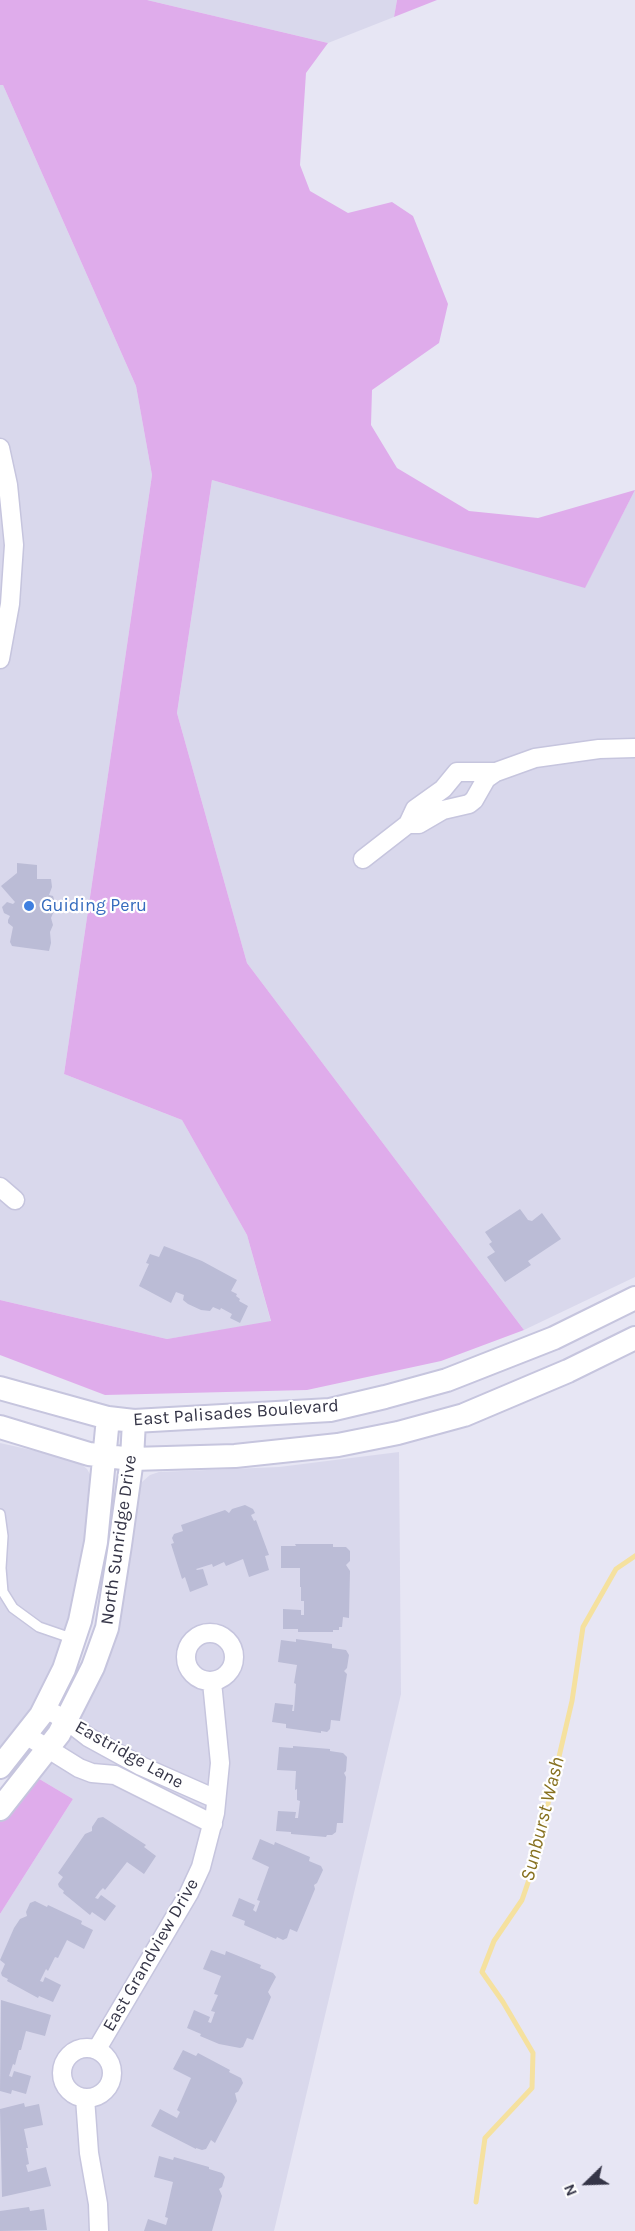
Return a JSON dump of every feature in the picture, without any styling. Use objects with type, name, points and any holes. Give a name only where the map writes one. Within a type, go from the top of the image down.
[{"type":"street","points":[[0,448],[8,485],[14,545],[5,603],[0,659]]},
{"type":"street","points":[[408,824],[419,824],[443,810],[469,804],[474,800],[486,779],[496,772],[535,758],[599,749],[635,748]]},
{"type":"street","points":[[363,859],[408,824],[415,809],[443,789],[457,772],[496,772]]},
{"type":"street","points":[[0,1187],[15,1200]]},
{"type":"street","name":"East Palisades Boulevard","points":[[0,1388],[108,1418],[134,1421],[330,1410],[447,1380],[554,1338],[635,1298]]},
{"type":"street","points":[[0,1427],[89,1454],[132,1459],[235,1456],[338,1444],[398,1433],[464,1415],[568,1371],[635,1338]]},
{"type":"street","name":"North Sunridge Drive","points":[[0,1767],[44,1708],[64,1669],[80,1621],[96,1542],[108,1418]]},
{"type":"street","name":"North Sunridge Drive","points":[[0,1809],[59,1734],[93,1667],[106,1628],[114,1592],[132,1459],[134,1421]]},
{"type":"street","name":"East Grandview Drive","points":[[97,2049],[189,1893],[201,1867],[213,1824],[219,1763],[212,1682]]},
{"type":"street","name":"Eastridge Lane","points":[[44,1708],[66,1720],[88,1737],[141,1766],[216,1799]]},
{"type":"street","name":"Eastridge Lane","points":[[26,1735],[79,1768],[92,1773],[115,1775],[213,1824]]},
{"type":"street","points":[[88,2047],[97,2049],[104,2054],[112,2067],[110,2082],[100,2094],[86,2098],[77,2096],[64,2084],[62,2067],[72,2052],[88,2047]]},
{"type":"street","points":[[86,2098],[88,2152],[98,2204],[99,2231]]},
{"type":"lane","points":[[0,1514],[3,1536],[1,1568],[3,1592],[13,1608],[39,1627],[74,1639]]},
{"type":"shaded area","points":[[0,0],[147,0],[328,43],[306,73],[300,165],[310,191],[348,213],[392,202],[413,216],[448,304],[439,343],[372,390],[371,425],[397,468],[469,511],[538,518],[635,490],[585,588],[212,480],[177,713],[247,963],[524,1330],[441,1361],[307,1390],[105,1395],[0,1355],[0,1300],[167,1339],[271,1321],[247,1235],[182,1120],[64,1074],[152,475],[136,386],[3,85],[0,85]]},
{"type":"shaded area","points":[[147,0],[397,0],[394,17],[328,43]]},
{"type":"shaded area","points":[[397,0],[437,0],[394,17]]},
{"type":"shaded area","points":[[0,85],[3,85],[136,386],[152,475],[64,1074],[182,1120],[247,1235],[271,1322],[167,1339],[0,1300]]},
{"type":"shaded area","points":[[212,480],[585,587],[635,490],[635,1277],[524,1330],[247,963],[177,713]]},
{"type":"shaded area","points":[[0,1443],[76,1460],[87,1469],[96,1485],[73,1619],[45,1685],[2,1753],[0,1752]]},
{"type":"shaded area","points":[[399,1452],[401,1694],[274,2231],[0,2231],[0,1914],[73,1799],[36,1777],[61,1742],[142,1482],[150,1475],[159,1472],[279,1467]]},
{"type":"shaded area","points":[[36,1777],[73,1799],[0,1914],[0,1819]]},
{"type":"building","name":"Guiding Peru","points":[[17,863],[37,865],[37,879],[51,879],[52,887],[49,895],[53,896],[56,906],[51,918],[53,925],[50,932],[49,951],[12,946],[10,942],[13,927],[8,923],[10,916],[4,913],[2,907],[7,902],[13,904],[15,902],[1,886],[17,873]]},
{"type":"building","points":[[520,1209],[528,1220],[532,1221],[542,1213],[561,1239],[528,1261],[531,1265],[505,1282],[487,1257],[495,1252],[485,1232]]},
{"type":"building","points":[[164,1246],[202,1261],[237,1280],[231,1291],[237,1294],[239,1301],[248,1306],[240,1323],[230,1318],[232,1314],[221,1308],[220,1310],[213,1307],[210,1311],[201,1310],[188,1304],[183,1300],[184,1295],[176,1292],[171,1303],[139,1286],[149,1264],[146,1263],[150,1254],[159,1257]]},
{"type":"building","points":[[245,1505],[253,1509],[255,1513],[251,1515],[254,1521],[256,1520],[269,1555],[265,1556],[269,1570],[249,1577],[243,1559],[226,1566],[224,1562],[213,1567],[212,1564],[196,1569],[203,1569],[208,1585],[190,1592],[185,1577],[182,1579],[171,1544],[174,1543],[172,1538],[174,1534],[183,1531],[181,1525],[225,1510],[229,1513],[232,1509]]},
{"type":"building","points":[[295,1544],[333,1544],[333,1547],[346,1547],[350,1551],[350,1561],[346,1565],[350,1571],[349,1618],[343,1617],[342,1627],[339,1627],[339,1630],[298,1632],[298,1629],[283,1629],[283,1609],[301,1610],[301,1615],[304,1615],[304,1601],[301,1601],[300,1568],[281,1568],[281,1546],[296,1546]]},
{"type":"building","points":[[296,1639],[332,1644],[332,1648],[346,1650],[349,1655],[347,1668],[344,1671],[347,1674],[340,1721],[331,1720],[330,1729],[327,1732],[286,1728],[286,1724],[272,1722],[275,1703],[293,1705],[292,1711],[294,1711],[296,1684],[294,1683],[297,1665],[278,1662],[281,1640],[296,1642]]},
{"type":"building","points":[[293,1746],[330,1749],[330,1751],[343,1753],[347,1757],[344,1773],[346,1777],[343,1823],[337,1823],[336,1832],[332,1835],[326,1837],[276,1831],[278,1811],[296,1812],[295,1818],[298,1818],[300,1801],[297,1800],[297,1789],[295,1790],[296,1771],[277,1770],[279,1747],[293,1748]]},
{"type":"building","points":[[103,1817],[146,1845],[144,1847],[156,1856],[144,1874],[127,1862],[105,1890],[103,1888],[100,1891],[95,1898],[98,1899],[101,1895],[116,1906],[105,1921],[92,1912],[90,1915],[63,1893],[64,1891],[58,1884],[63,1877],[58,1873],[85,1834],[92,1831],[98,1818]]},
{"type":"building","points":[[260,1839],[274,1845],[275,1842],[310,1857],[309,1861],[321,1866],[323,1870],[314,1885],[315,1889],[297,1932],[290,1929],[287,1938],[283,1940],[244,1925],[245,1921],[232,1916],[239,1898],[255,1905],[253,1910],[256,1912],[260,1901],[257,1900],[269,1867],[252,1859]]},
{"type":"building","points":[[35,1901],[82,1921],[81,1924],[93,1930],[84,1949],[67,1940],[58,1958],[55,1957],[48,1971],[46,1969],[40,1981],[43,1982],[45,1977],[61,1985],[53,2002],[39,1996],[38,1998],[7,1981],[8,1979],[1,1973],[5,1964],[0,1960],[14,1928],[20,1919],[27,1916],[26,1912],[30,1903]]},
{"type":"building","points":[[211,1950],[225,1955],[226,1951],[261,1965],[260,1968],[273,1973],[276,1977],[268,1992],[271,1997],[253,2040],[247,2038],[243,2047],[240,2048],[219,2044],[187,2028],[194,2010],[210,2017],[208,2022],[211,2023],[215,2012],[211,2011],[218,1995],[214,1994],[221,1976],[203,1969]]},
{"type":"building","points":[[1,2000],[51,2015],[45,2036],[26,2031],[21,2050],[19,2050],[9,2076],[12,2077],[14,2071],[31,2076],[26,2094],[12,2090],[11,2094],[0,2091]]},
{"type":"building","points":[[183,2050],[196,2056],[198,2053],[230,2070],[229,2072],[241,2078],[243,2083],[235,2093],[237,2101],[215,2143],[211,2140],[206,2149],[202,2150],[151,2126],[160,2109],[177,2118],[180,2112],[177,2110],[191,2078],[173,2069]]},
{"type":"building","points":[[24,2103],[25,2107],[39,2104],[43,2125],[24,2129],[28,2148],[26,2148],[29,2164],[26,2165],[28,2172],[46,2167],[51,2186],[2,2197],[0,2109]]},
{"type":"building","points":[[159,2156],[173,2160],[174,2157],[209,2167],[209,2169],[222,2173],[225,2177],[219,2189],[222,2196],[212,2231],[144,2231],[148,2219],[166,2225],[168,2218],[165,2217],[173,2182],[154,2177]]},
{"type":"building","points":[[29,2207],[30,2211],[44,2209],[47,2230],[0,2231],[0,2211]]},
{"type":"waterway","name":"Sunburst Wash","points":[[476,2202],[485,2138],[532,2088],[533,2053],[482,1972],[494,1941],[522,1900],[533,1868],[572,1701],[583,1627],[616,1569],[635,1556]]},
{"type":"place","name":"Guiding Peru","points":[[29,906]]}]
